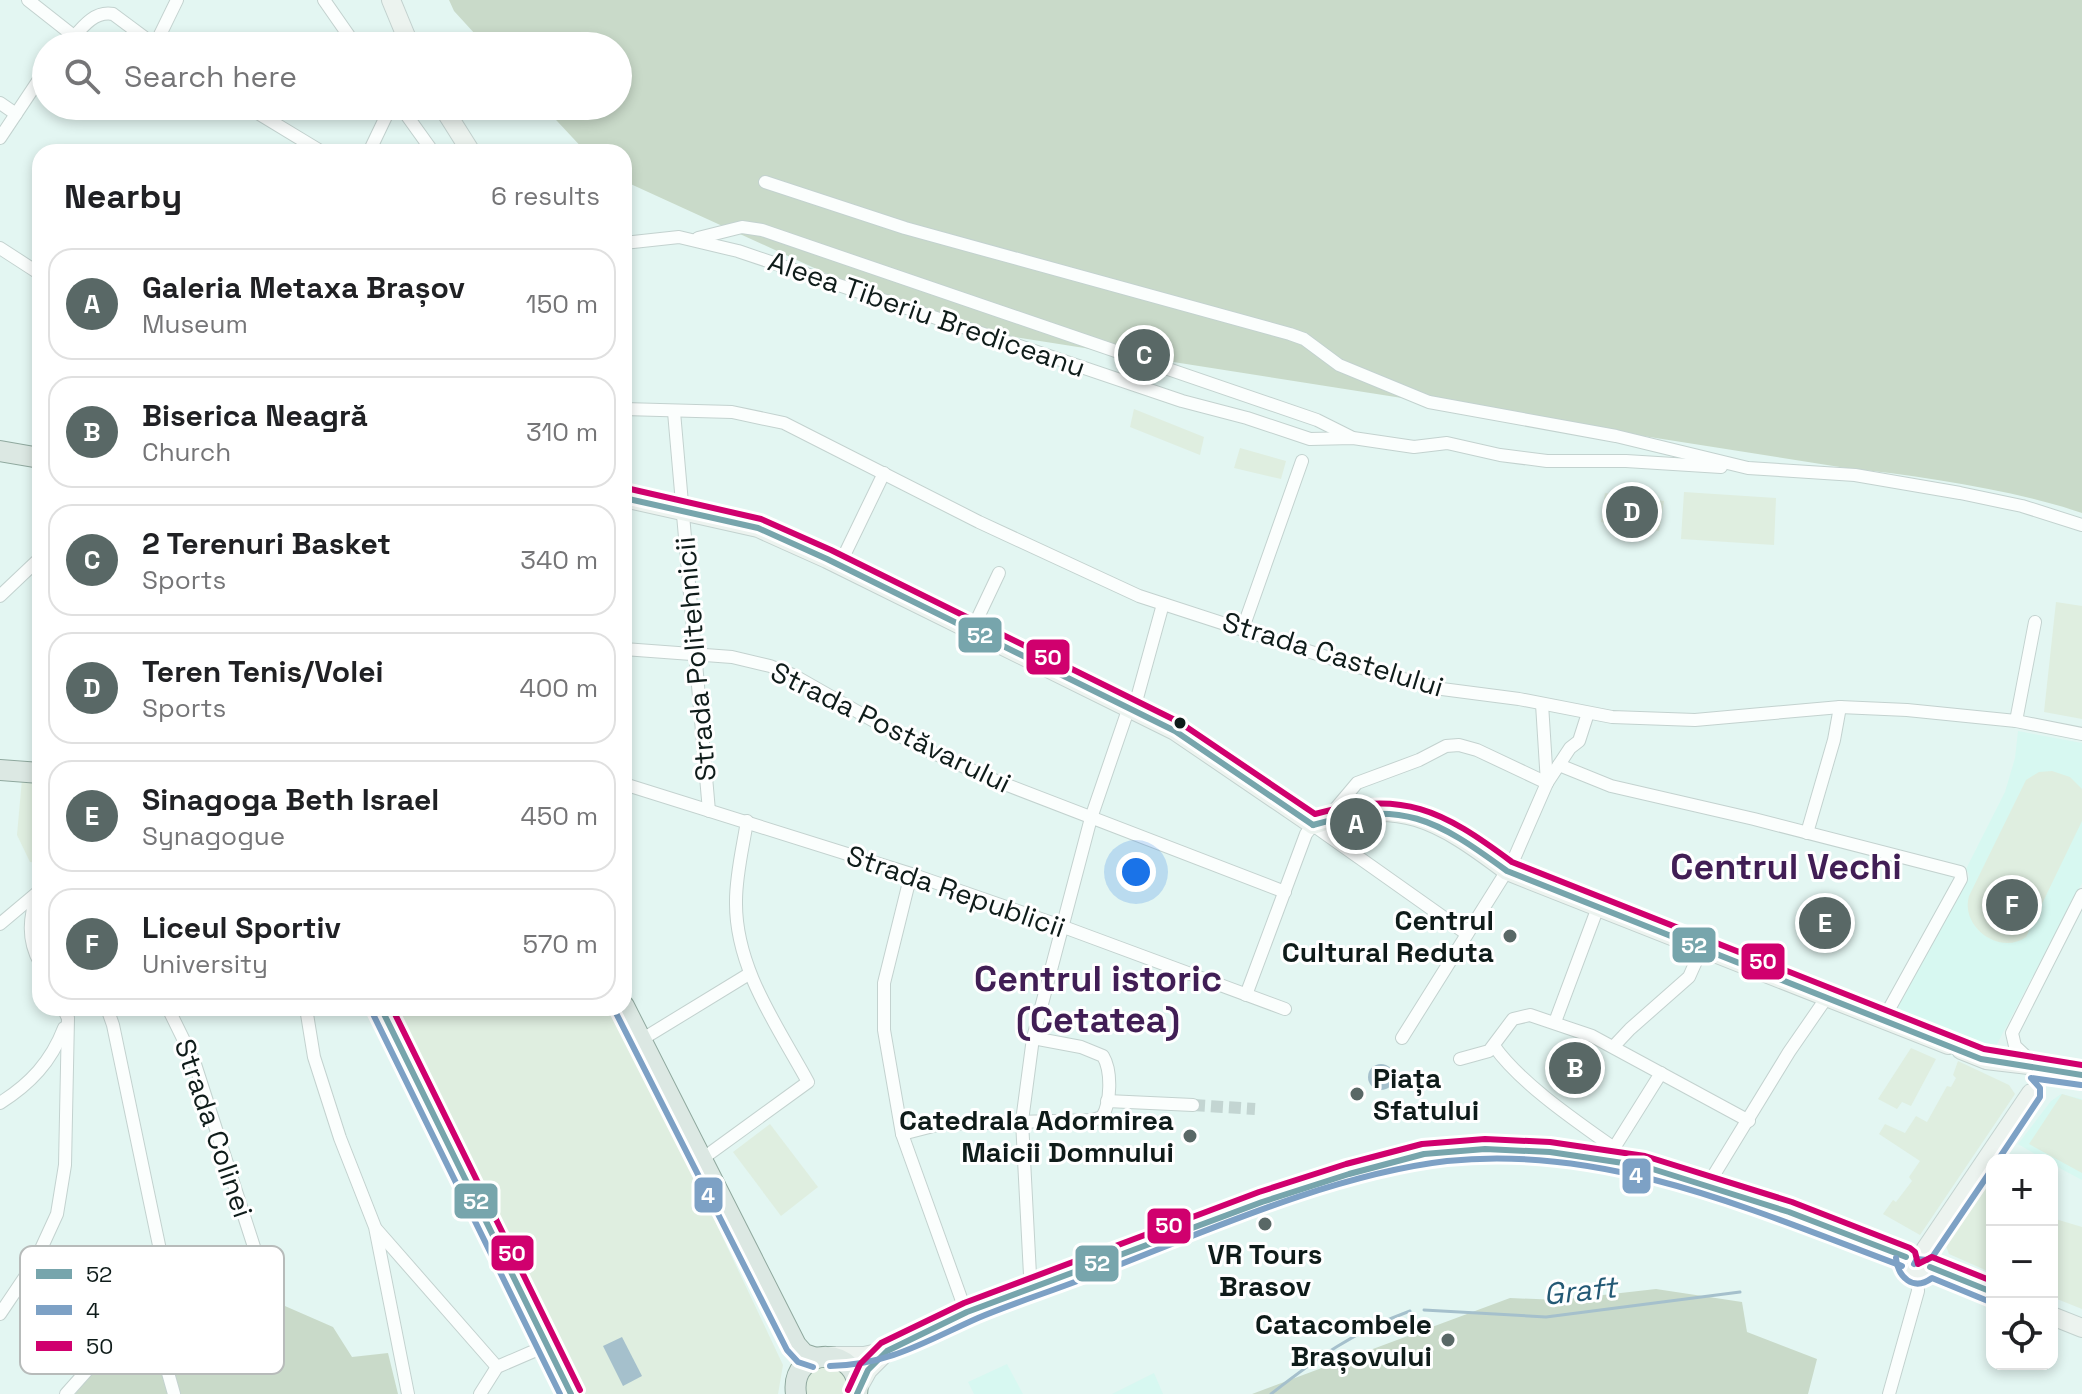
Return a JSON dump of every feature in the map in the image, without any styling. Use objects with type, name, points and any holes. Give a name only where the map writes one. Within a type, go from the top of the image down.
[{"type":"main road","points":[[0,451],[32,457]]},
{"type":"main road","points":[[0,770],[32,772]]},
{"type":"main road","points":[[385,1016],[571,1394]]},
{"type":"main road","points":[[629,1016],[796,1345],[804,1354],[847,1364],[853,1371],[858,1391]]},
{"type":"main road","points":[[794,1392],[801,1369],[823,1357]]},
{"type":"street","points":[[28,0],[61,32]]},
{"type":"street","points":[[162,32],[177,0]]},
{"type":"street","points":[[324,0],[346,32]]},
{"type":"street","points":[[391,0],[404,32]]},
{"type":"street","points":[[80,32],[100,13],[113,14],[137,32]]},
{"type":"street","points":[[0,138],[32,90]]},
{"type":"street","points":[[0,103],[16,114]]},
{"type":"street","points":[[269,120],[309,144]]},
{"type":"street","points":[[373,144],[384,120]]},
{"type":"street","points":[[410,120],[427,144]]},
{"type":"street","points":[[451,120],[466,144]]},
{"type":"street","points":[[765,182],[905,228],[1290,334],[1304,339],[1339,365],[1429,402],[1616,436],[1748,468],[1855,475],[1960,493],[2022,506],[2082,525]]},
{"type":"street","points":[[695,239],[742,227],[762,230],[1307,417],[1353,438]]},
{"type":"street","name":"Aleea Tiberiu Brediceanu","points":[[632,242],[679,237],[695,239],[772,261],[1182,401],[1310,439],[1353,438],[1414,447],[1447,443],[1500,455],[1547,461],[1626,461],[1748,468]]},
{"type":"street","points":[[0,248],[32,269]]},
{"type":"street","name":"Strada Castelului","points":[[632,409],[732,412],[784,423],[1116,586],[1380,674],[1442,689],[1612,717],[1695,720],[1840,707],[2016,721],[2082,734]]},
{"type":"street","name":"Strada Politehnicii","points":[[674,412],[709,811]]},
{"type":"street","points":[[1243,628],[1302,461]]},
{"type":"street","points":[[839,566],[884,473]]},
{"type":"street","points":[[632,500],[758,528],[1131,708],[1179,733],[1319,823],[1467,934]]},
{"type":"street","points":[[0,596],[32,566]]},
{"type":"street","points":[[972,630],[999,573]]},
{"type":"street","points":[[1030,1275],[1022,1121],[1033,1038],[1091,818],[1131,708],[1163,604]]},
{"type":"street","points":[[2016,721],[2035,622]]},
{"type":"street","name":"Strada Postăvarului","points":[[632,650],[732,657],[793,675],[916,745],[989,778],[1285,892]]},
{"type":"street","points":[[1542,704],[1547,783]]},
{"type":"street","points":[[1807,833],[1834,740],[1840,707]]},
{"type":"street","points":[[1402,1038],[1507,871],[1547,783],[1570,748],[1579,741],[1588,713]]},
{"type":"street","points":[[1246,995],[1306,834],[1357,783],[1419,760],[1446,746],[1459,745],[1477,750],[1547,783]]},
{"type":"street","points":[[1559,765],[1611,786],[1960,872],[1961,879],[1883,1020]]},
{"type":"street","name":"Strada Republicii","points":[[632,787],[911,874],[1285,1009]]},
{"type":"street","points":[[1319,823],[1365,812],[1386,810],[1409,814],[1478,849],[1507,871],[1981,1059],[2036,1068],[2080,1070]]},
{"type":"street","points":[[702,1159],[808,1082],[749,974],[737,928],[736,899],[747,821]]},
{"type":"street","points":[[911,874],[884,983],[887,1056],[902,1134],[962,1301]]},
{"type":"street","points":[[2036,1068],[2015,1046],[2012,1033],[2082,895]]},
{"type":"street","points":[[0,924],[32,897]]},
{"type":"street","points":[[1555,1022],[1598,907]]},
{"type":"street","points":[[32,917],[32,940]]},
{"type":"street","points":[[1614,1046],[1689,977],[1702,948]]},
{"type":"street","points":[[641,1040],[749,974]]},
{"type":"street","points":[[1712,1178],[1789,1052],[1827,997]]},
{"type":"street","points":[[1460,1059],[1489,1051],[1513,1019],[1530,1015],[1614,1046],[1749,1121]]},
{"type":"street","points":[[0,1103],[30,1082],[48,1062],[65,1016]]},
{"type":"street","points":[[42,1246],[57,1214],[65,1165],[67,1016]]},
{"type":"street","points":[[110,1016],[159,1246]]},
{"type":"street","name":"Strada Colinei","points":[[172,1016],[194,1061],[254,1246]]},
{"type":"street","points":[[307,1016],[314,1057],[340,1138],[375,1227],[408,1394]]},
{"type":"street","points":[[902,1134],[941,1124],[1098,1119],[1105,1114],[1108,1073],[1103,1056],[1081,1047],[1033,1038]]},
{"type":"street","points":[[1494,1046],[1527,1081],[1614,1148],[1661,1073]]},
{"type":"street","points":[[1889,1394],[1924,1264],[2031,1093],[2023,1088],[2019,1079],[2022,1071],[2036,1068]]},
{"type":"street","points":[[1107,1101],[1193,1105]]},
{"type":"street","points":[[823,1357],[864,1356],[887,1351],[967,1312],[1262,1202],[1388,1162],[1485,1149],[1550,1152],[1643,1166],[1789,1212],[1906,1257],[1913,1249],[1924,1264],[1986,1290]]},
{"type":"street","points":[[375,1227],[497,1367]]},
{"type":"street","points":[[0,1314],[20,1284]]},
{"type":"street","points":[[2058,1318],[2082,1328]]},
{"type":"street","points":[[480,1394],[497,1367],[548,1345]]},
{"type":"street","points":[[858,1391],[868,1370],[887,1351]]},
{"type":"street","points":[[66,1394],[84,1374]]},
{"type":"street","points":[[168,1374],[174,1394]]},
{"type":"shaded area","points":[[449,0],[2082,0],[2082,513],[1995,490],[1935,479],[1846,468],[939,325],[632,185],[632,144],[579,144],[556,120],[632,120],[632,32],[473,32],[454,11]]},
{"type":"shaded area","points":[[1134,409],[1204,437],[1200,455],[1130,427]]},
{"type":"shaded area","points":[[1240,448],[1286,461],[1281,479],[1234,468]]},
{"type":"shaded area","points":[[1684,492],[1776,498],[1774,545],[1681,539]]},
{"type":"shaded area","points":[[1605,493],[1664,501],[1659,531],[1601,522]]},
{"type":"shaded area","points":[[2056,602],[2082,606],[2082,719],[2044,712]]},
{"type":"shaded area","points":[[2018,731],[2082,743],[2082,883],[1996,1046],[1965,1040],[1893,1015],[1969,877],[1965,871],[2005,792],[2015,758]]},
{"type":"shaded area","points":[[2052,771],[2070,777],[2082,789],[2082,821],[2026,937],[2016,942],[1994,941],[1976,928],[1970,918],[1969,896],[2026,780],[2039,772]]},
{"type":"shaded area","points":[[22,779],[32,780],[32,862],[17,835]]},
{"type":"shaded area","points":[[614,1016],[783,1365],[778,1394],[582,1394],[396,1017]]},
{"type":"shaded area","points":[[1911,1048],[1936,1059],[1911,1106],[1902,1102],[1897,1109],[1878,1099]]},
{"type":"shaded area","points":[[1958,1061],[2009,1085],[2015,1094],[1920,1235],[1883,1214],[1912,1181],[1909,1177],[1920,1161],[1879,1134],[1885,1124],[1905,1133],[1916,1116],[1927,1122],[1947,1086],[1951,1087],[1956,1078],[1953,1075]]},
{"type":"shaded area","points":[[2061,1094],[2082,1099],[2082,1180],[2058,1167],[2058,1154],[2035,1154],[2018,1144],[2051,1101]]},
{"type":"shaded area","points":[[2062,1094],[2082,1100],[2082,1173],[2058,1160],[2058,1154],[2047,1154],[2029,1144]]},
{"type":"shaded area","points":[[770,1124],[818,1187],[781,1216],[733,1152]]},
{"type":"shaded area","points":[[1986,1187],[1986,1270],[1949,1254],[1946,1246]]},
{"type":"shaded area","points":[[2058,1220],[2082,1227],[2082,1309],[2058,1299]]},
{"type":"shaded area","points":[[1656,1289],[1742,1302],[1747,1332],[1817,1359],[1808,1394],[1252,1394],[1510,1298],[1559,1300]]},
{"type":"shaded area","points":[[284,1306],[333,1327],[352,1357],[388,1353],[398,1394],[75,1394],[92,1374],[284,1374]]},
{"type":"shaded area","points":[[826,1363],[846,1373],[850,1394],[803,1394],[806,1374]]},
{"type":"shaded area","points":[[1007,1364],[1023,1394],[974,1394],[968,1382]]},
{"type":"shaded area","points":[[1154,1373],[1163,1394],[1112,1394]]},
{"type":"water","points":[[1381,1064],[1390,1068],[1394,1077],[1390,1086],[1381,1090],[1372,1086],[1368,1077],[1372,1068]]},
{"type":"water","points":[[622,1337],[642,1376],[623,1386],[603,1346]]},
{"type":"waterway","name":"Graft","points":[[1424,1310],[1546,1317],[1740,1292]]},
{"type":"waterway","name":"Graft","points":[[1271,1394],[1337,1346],[1410,1311]]},
{"type":"tunnel","points":[[1193,1105],[1255,1109]]},
{"type":"transit line","name":"50","points":[[632,489],[761,519],[831,550],[1179,722],[1315,814],[1373,804],[1398,804],[1420,809],[1464,829],[1512,862],[1984,1049],[2082,1065]]},
{"type":"transit line","name":"52","points":[[632,500],[758,528],[827,559],[1175,731],[1313,825]]},
{"type":"transit line","name":"52","points":[[1313,825],[1371,814],[1395,814],[1417,819],[1459,838],[1507,871],[1981,1059],[2082,1075]]},
{"type":"transit line","name":"4","points":[[374,1016],[560,1394]]},
{"type":"transit line","name":"52","points":[[385,1016],[571,1394]]},
{"type":"transit line","name":"50","points":[[396,1016],[580,1390]]},
{"type":"transit line","name":"4","points":[[618,1016],[787,1350],[798,1362],[813,1367]]},
{"type":"transit line","name":"4","points":[[2002,1154],[2040,1097],[2040,1088],[2031,1078],[2081,1085]]},
{"type":"transit line","name":"50","points":[[848,1390],[860,1364],[881,1343],[964,1303],[1259,1192],[1422,1144],[1485,1139],[1550,1142],[1645,1156],[1792,1202],[1910,1248],[1915,1252],[1918,1264],[1932,1257],[1986,1279]]},
{"type":"transit line","name":"52","points":[[857,1394],[868,1370],[887,1351],[967,1312],[1262,1202],[1424,1154],[1485,1149],[1550,1152],[1643,1166],[1789,1212],[1906,1257]]},
{"type":"transit line","name":"4","points":[[830,1366],[871,1361],[907,1350],[990,1313],[1308,1193],[1401,1168],[1447,1161],[1507,1158],[1565,1163],[1623,1173],[1737,1205],[1902,1266]]},
{"type":"transit line","name":"4","points":[[1914,1264],[1917,1259],[1927,1260],[1933,1256],[1986,1178]]},
{"type":"transit line","name":"4","points":[[1896,1258],[1903,1276],[1913,1283],[1932,1278],[1986,1300]]},
{"type":"transit line","name":"52","points":[[1930,1267],[1986,1290]]},
{"type":"place","name":"2 Terenuri Basket","points":[[1144,355]]},
{"type":"place","name":"Teren Tenis/Volei","points":[[1632,512]]},
{"type":"place","name":"Galeria Metaxa Brașov","points":[[1356,824]]},
{"type":"place","name":"Liceul Sportiv","points":[[2012,905]]},
{"type":"place","name":"Sinagoga Beth Israel","points":[[1825,923]]},
{"type":"place","name":"Centrul Cultural Reduta","points":[[1510,936]]},
{"type":"place","name":"Biserica Neagră","points":[[1575,1068]]},
{"type":"place","name":"Piața Sfatului","points":[[1357,1094]]},
{"type":"place","name":"Catedrala Adormirea Maicii Domnului","points":[[1190,1136]]},
{"type":"place","name":"VR Tours Brasov","points":[[1265,1224]]},
{"type":"place","name":"Catacombele Brașovului","points":[[1448,1340]]},
{"type":"district","name":"Centrul Vechi","points":[[1786,866]]},
{"type":"district","name":"Centrul istoric (Cetatea)","points":[[1098,998]]}]
